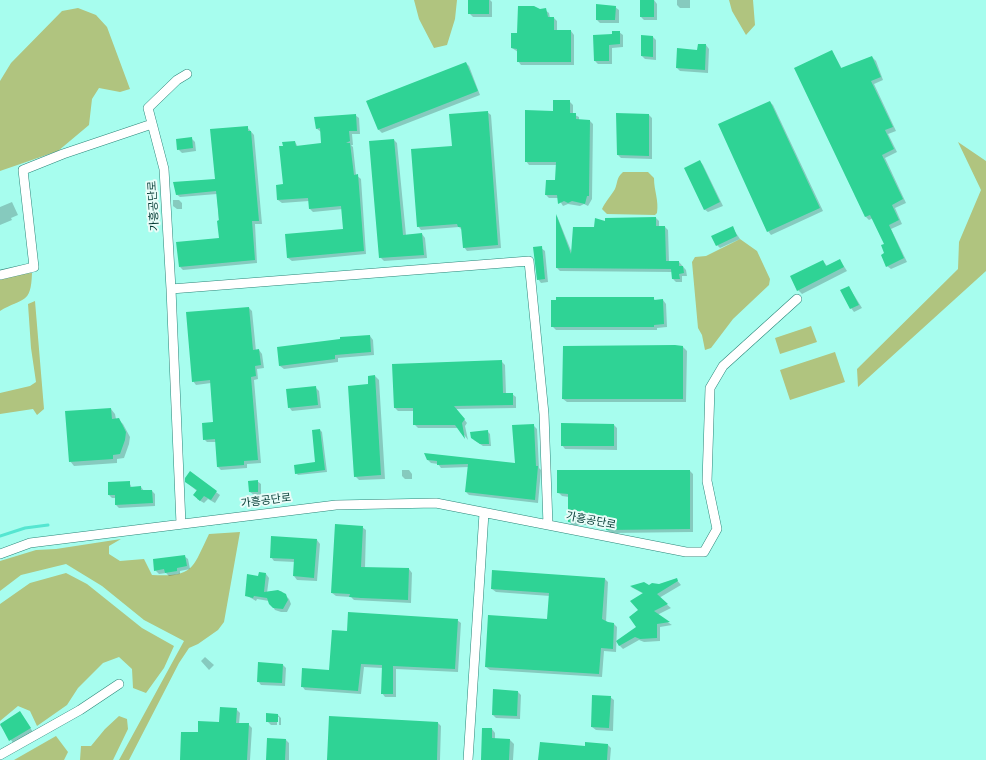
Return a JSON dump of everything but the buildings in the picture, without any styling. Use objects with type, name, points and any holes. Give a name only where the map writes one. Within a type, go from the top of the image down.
[{"type":"street","name":"가흥공단로","points":[[181,524],[171,289],[164,169],[148,108],[177,80],[187,74]]},
{"type":"street","points":[[0,275],[34,267],[23,170],[63,154],[152,124]]},
{"type":"street","points":[[171,289],[529,261],[544,414],[548,525]]},
{"type":"street","name":"가흥공단로","points":[[0,554],[30,543],[336,505],[436,503],[686,552],[704,552],[718,529],[707,481],[710,388],[723,366],[797,299]]},
{"type":"street","points":[[468,760],[484,513]]},
{"type":"street","points":[[0,755],[80,710],[119,684]]},
{"type":"green space","points":[[414,0],[457,0],[455,19],[447,45],[434,48],[419,19]]},
{"type":"green space","points":[[729,0],[753,0],[755,25],[746,35],[732,11]]},
{"type":"green space","points":[[78,8],[96,15],[107,27],[130,89],[120,92],[99,88],[92,99],[89,125],[58,151],[0,171],[0,81],[11,63],[62,11]]},
{"type":"green space","points":[[958,142],[986,161],[986,271],[858,387],[857,369],[958,269],[959,242],[981,190]]},
{"type":"green space","points":[[623,172],[648,172],[654,178],[657,204],[657,213],[655,215],[607,214],[602,209],[615,189],[618,178]]},
{"type":"green space","points":[[740,239],[757,251],[770,279],[769,285],[733,319],[711,348],[705,350],[702,335],[698,328],[692,262],[695,257],[706,256]]},
{"type":"green space","points":[[32,273],[28,295],[24,299],[0,311],[0,279],[8,274]]},
{"type":"green space","points":[[35,301],[44,409],[37,415],[33,409],[0,414],[0,393],[30,386],[36,382],[31,348],[28,304]]},
{"type":"green space","points":[[811,326],[817,342],[780,354],[775,338]]},
{"type":"green space","points":[[835,352],[845,382],[790,400],[780,370]]},
{"type":"green space","points":[[240,532],[224,622],[218,630],[198,644],[189,648],[179,663],[129,760],[119,760],[184,641],[144,620],[102,586],[66,564],[21,575],[0,591],[0,561],[36,550],[56,549],[121,539],[109,546],[109,554],[120,561],[144,559],[152,575],[176,574],[184,572],[195,563],[209,534]]},
{"type":"green space","points":[[66,573],[87,584],[142,628],[174,646],[164,668],[146,693],[133,688],[132,669],[119,657],[103,663],[78,688],[67,705],[37,726],[30,711],[18,706],[0,721],[0,604],[30,583]]},
{"type":"green space","points":[[119,716],[127,719],[128,729],[113,760],[80,760],[81,746],[91,746],[105,729]]},
{"type":"green space","points":[[56,736],[68,752],[64,760],[14,760]]},
{"type":"waterway","points":[[0,536],[25,528],[48,525]]}]
